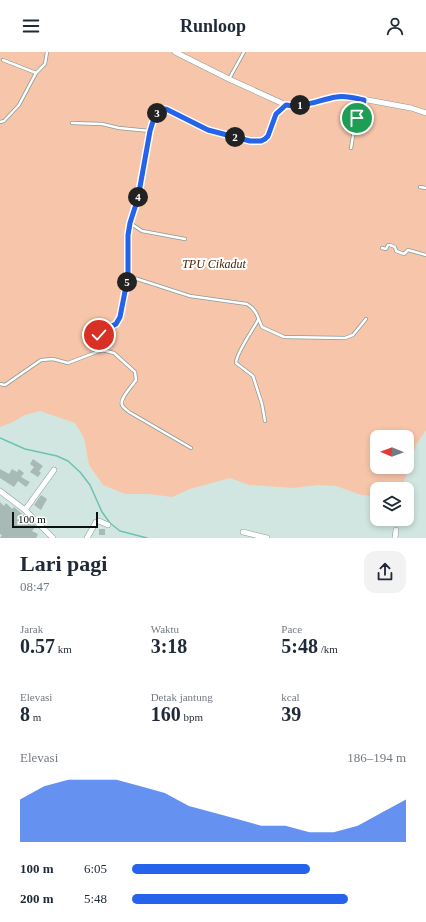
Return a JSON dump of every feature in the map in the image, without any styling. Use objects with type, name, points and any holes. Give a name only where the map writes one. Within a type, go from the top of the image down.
[{"type":"street","points":[[175,52],[286,105],[294,106],[346,96],[411,108],[426,113]]},
{"type":"street","points":[[25,510],[54,470]]},
{"type":"street","points":[[0,491],[25,510],[54,538]]},
{"type":"street","points":[[87,538],[96,522],[99,521],[108,525]]},
{"type":"street","points":[[395,538],[396,530]]},
{"type":"street","points":[[243,532],[267,538]]},
{"type":"lane","points":[[0,122],[4,121],[19,105],[36,73],[45,64],[47,52]]},
{"type":"lane","points":[[229,79],[244,52]]},
{"type":"lane","points":[[3,60],[36,73]]},
{"type":"lane","points":[[352,148],[356,118],[361,116],[364,100]]},
{"type":"lane","points":[[102,350],[97,341],[99,335],[104,330],[119,321],[124,301],[128,276],[128,235],[130,223],[138,198],[150,131],[159,111],[162,108],[166,109],[208,130],[250,141],[261,141],[268,136],[276,114],[286,105]]},
{"type":"lane","points":[[72,123],[102,124],[119,128],[150,131]]},
{"type":"lane","points":[[420,187],[426,188]]},
{"type":"lane","points":[[130,223],[142,231],[185,239]]},
{"type":"lane","points":[[382,248],[386,249],[388,245],[390,245],[395,247],[396,251],[404,254],[408,250],[426,255]]},
{"type":"lane","points":[[128,276],[190,296],[247,304],[253,307],[256,311],[258,320],[262,327],[284,337],[345,338],[353,335],[366,319]]},
{"type":"lane","points":[[258,320],[240,350],[236,363],[253,376],[264,412],[265,421]]},
{"type":"lane","points":[[0,384],[5,385],[12,381],[41,360],[53,359],[68,363],[102,350],[114,353],[135,372],[136,380],[124,395],[122,402],[123,406],[129,412],[191,448]]},
{"type":"green space","name":"TPU Cikadut","points":[[0,52],[426,52],[426,430],[416,445],[414,451],[414,430],[370,430],[370,474],[407,474],[404,482],[370,482],[370,496],[361,495],[336,486],[317,485],[293,488],[249,485],[230,478],[190,489],[172,497],[149,494],[125,494],[103,485],[89,465],[84,438],[75,423],[40,411],[25,415],[0,427]]},
{"type":"building","points":[[33,459],[43,466],[39,471],[41,473],[38,477],[30,472],[34,467],[30,464]]},
{"type":"building","points":[[0,469],[9,474],[12,469],[17,472],[19,469],[24,473],[21,477],[30,482],[26,487],[18,481],[14,487],[0,478]]},
{"type":"building","points":[[41,495],[47,499],[41,510],[34,505]]},
{"type":"building","points":[[0,502],[4,506],[6,503],[12,509],[14,507],[36,526],[32,531],[38,534],[36,538],[0,538],[2,535],[0,534]]},
{"type":"building","points":[[99,529],[105,529],[105,535],[99,535]]},
{"type":"waterway","points":[[0,438],[25,449],[57,456],[68,461],[80,472],[90,485],[102,512],[110,523],[120,531],[147,538]]},
{"type":"route","points":[[99,335],[104,330],[119,321],[128,276],[128,235],[130,223],[138,198],[150,131],[155,116],[162,108],[208,130],[250,141],[261,141],[268,136],[276,114],[286,105],[294,106],[346,96],[364,100],[361,116],[357,118]]}]
